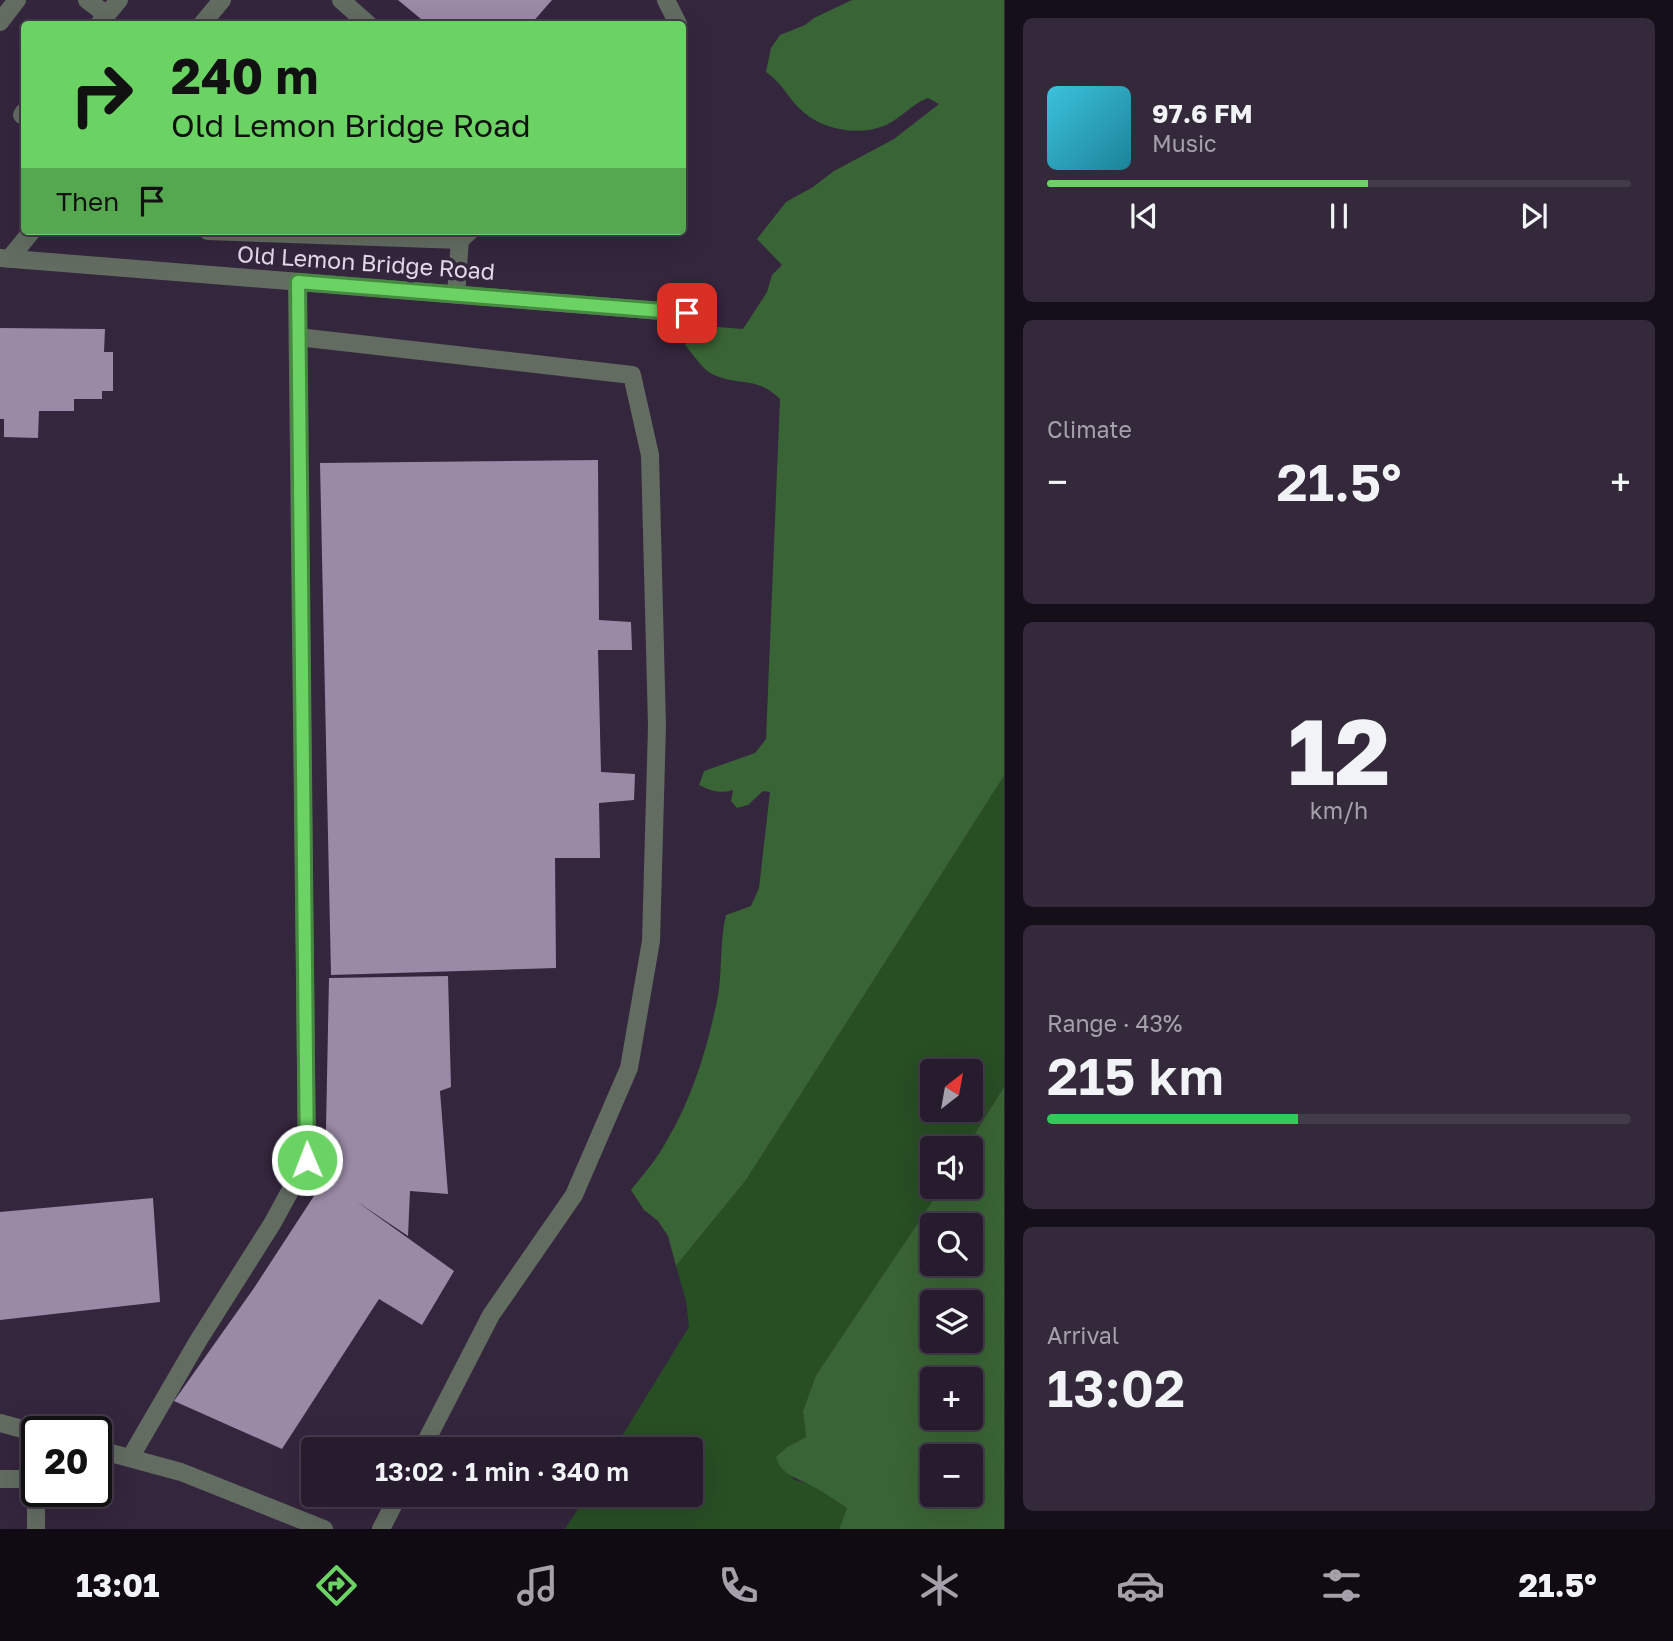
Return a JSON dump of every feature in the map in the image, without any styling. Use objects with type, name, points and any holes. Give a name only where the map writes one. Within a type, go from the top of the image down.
[{"type":"street","points":[[0,22],[17,0]]},
{"type":"street","points":[[87,0],[103,20],[119,0]]},
{"type":"street","points":[[204,21],[222,0]]},
{"type":"street","points":[[341,0],[365,21]]},
{"type":"street","points":[[666,0],[676,21]]},
{"type":"street","points":[[4,258],[29,235]]},
{"type":"street","points":[[414,235],[465,236],[456,294]]},
{"type":"street","name":"Old Lemon Bridge Road","points":[[4,258],[687,313]]},
{"type":"street","points":[[130,1458],[205,1329],[272,1224],[307,1160],[298,282]]},
{"type":"street","points":[[298,337],[632,375],[650,455],[657,726],[651,940],[629,1068],[574,1195],[491,1315],[428,1437]]},
{"type":"street","points":[[0,1423],[21,1428]]},
{"type":"street","points":[[112,1453],[181,1472],[292,1523],[324,1529]]},
{"type":"street","points":[[0,1479],[21,1479]]},
{"type":"street","points":[[36,1507],[36,1529]]},
{"type":"street","points":[[381,1529],[392,1507]]},
{"type":"green space","points":[[852,0],[1004,0],[1004,776],[746,1180],[676,1266],[668,1236],[658,1221],[644,1210],[631,1190],[650,1167],[675,1126],[698,1073],[717,1001],[726,915],[751,906],[759,888],[770,792],[763,791],[748,805],[737,808],[731,801],[733,790],[716,791],[699,785],[704,771],[755,753],[766,739],[780,399],[755,384],[722,378],[708,372],[685,345],[693,325],[743,329],[767,292],[772,275],[782,265],[757,239],[786,202],[834,171],[894,139],[939,104],[928,98],[897,119],[875,129],[840,129],[808,116],[766,72],[771,48],[780,35]]},
{"type":"green space","points":[[1004,776],[1004,1087],[984,1119],[984,1059],[920,1059],[920,1122],[982,1122],[973,1136],[920,1136],[920,1199],[934,1199],[925,1213],[920,1213],[920,1220],[816,1375],[803,1411],[806,1437],[787,1447],[793,1479],[812,1485],[847,1508],[839,1529],[565,1529],[579,1507],[703,1507],[703,1437],[621,1437],[689,1327],[686,1301],[676,1266],[746,1180]]},
{"type":"green space","points":[[1004,1087],[1004,1529],[839,1529],[847,1508],[818,1489],[791,1476],[778,1463],[776,1457],[787,1447],[806,1437],[803,1411],[816,1375],[920,1220],[920,1276],[983,1276],[983,1213],[925,1213],[934,1199],[983,1199],[983,1136],[973,1136]]},
{"type":"building","points":[[398,0],[552,0],[534,21],[423,21]]},
{"type":"building","points":[[0,328],[105,329],[104,352],[113,352],[113,391],[102,391],[102,399],[74,399],[74,411],[39,411],[38,438],[4,437],[4,419],[0,419]]},
{"type":"building","points":[[598,460],[599,620],[631,622],[632,650],[598,650],[601,772],[635,774],[634,800],[599,803],[600,858],[555,858],[556,968],[331,975],[320,463]]},
{"type":"building","points":[[448,976],[451,1087],[440,1091],[448,1194],[410,1191],[408,1236],[356,1201],[454,1271],[422,1325],[379,1299],[282,1449],[174,1401],[254,1288],[325,1179],[329,978]]},
{"type":"building","points":[[153,1198],[160,1302],[0,1320],[0,1212]]},
{"type":"route","points":[[307,1160],[298,282],[687,313]]}]
